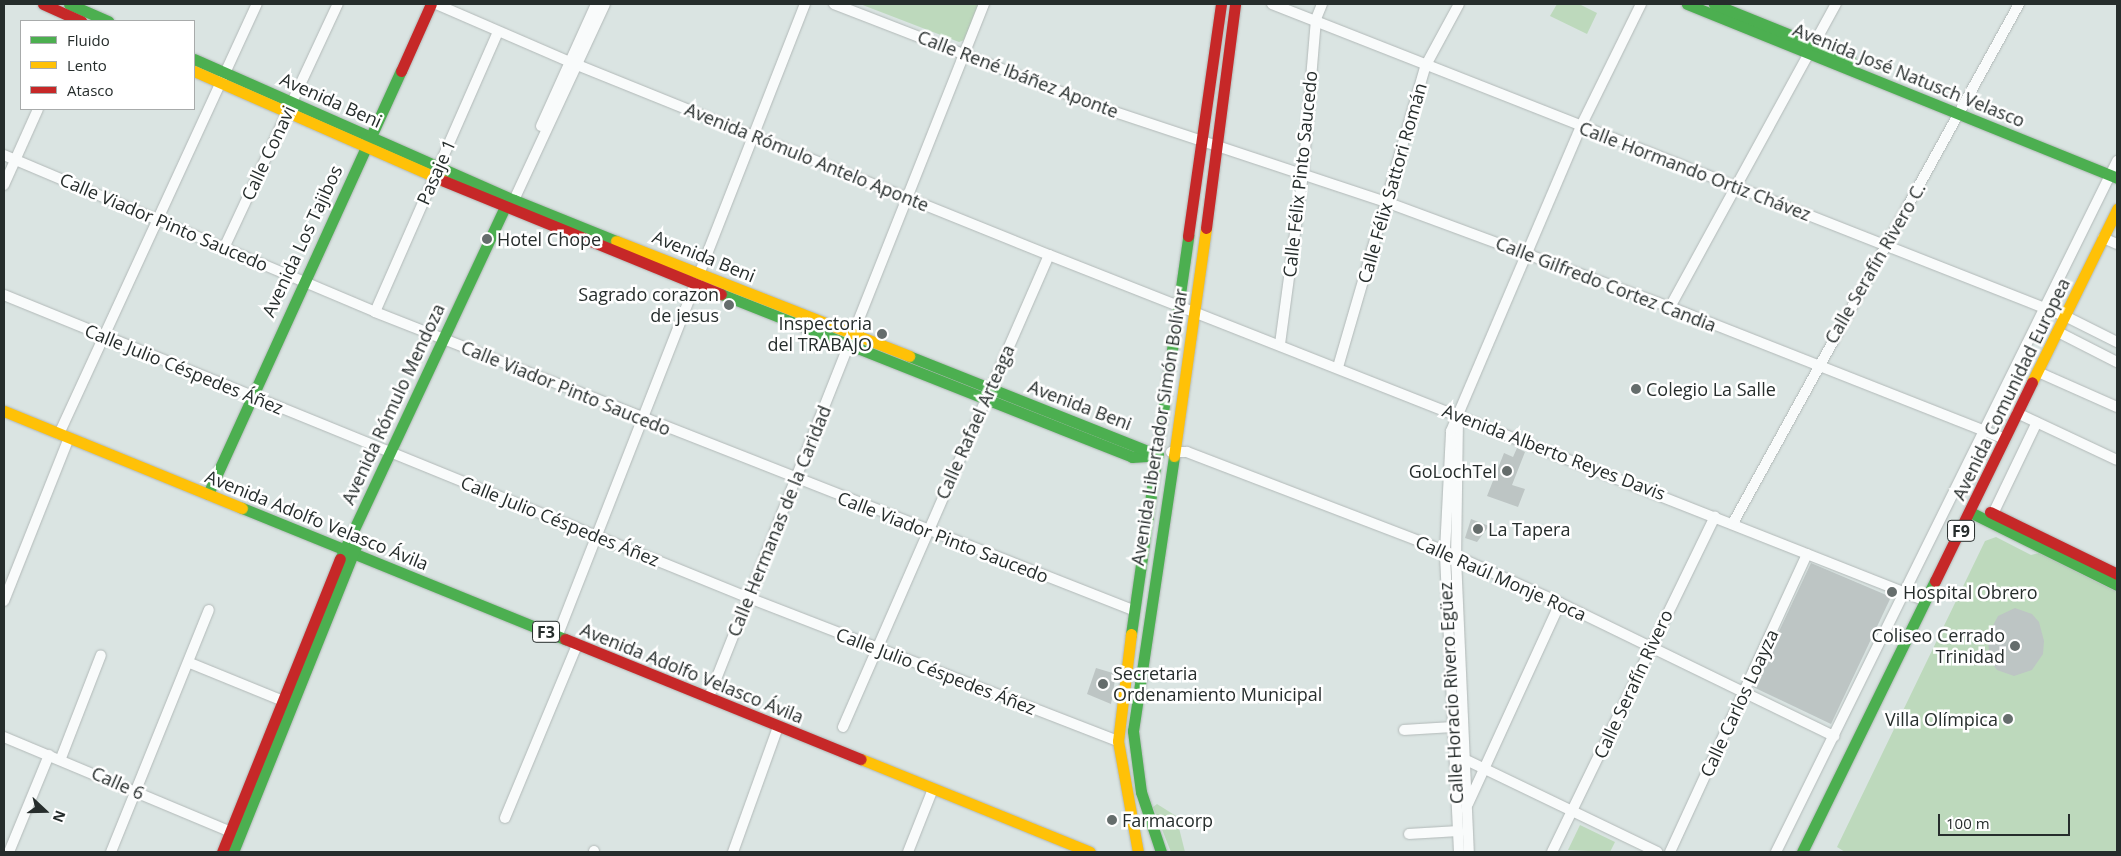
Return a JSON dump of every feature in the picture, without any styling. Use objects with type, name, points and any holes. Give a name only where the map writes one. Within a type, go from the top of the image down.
[{"type":"main road","points":[[43,4],[103,20]]},
{"type":"main road","points":[[69,4],[80,15]]},
{"type":"main road","name":"Avenida Los Tajibos","points":[[208,494],[303,280],[431,4]]},
{"type":"main road","name":"Avenida Libertador Simón Bolívar","points":[[1138,852],[1118,741],[1133,610],[1180,306],[1221,4]]},
{"type":"main road","name":"Avenida Libertador Simón Bolívar","points":[[1161,852],[1140,792],[1133,731],[1176,451],[1235,4]]},
{"type":"main road","name":"Avenida José Natusch Velasco","points":[[1687,4],[1811,48]]},
{"type":"main road","name":"Avenida José Natusch Velasco","points":[[1714,4],[1811,48],[2115,170]]},
{"type":"main road","name":"Avenida Beni","points":[[195,60],[222,78]]},
{"type":"main road","name":"Avenida Beni","points":[[195,71],[222,78],[509,203],[989,394],[1132,457],[1158,455]]},
{"type":"main road","name":"Avenida Rómulo Mendoza","points":[[233,852],[288,703],[349,552],[509,203]]},
{"type":"main road","name":"Avenida Comunidad Europea","points":[[1802,852],[1972,509],[2117,209]]},
{"type":"main road","name":"Avenida Adolfo Velasco Ávila","points":[[4,411],[933,790],[1090,852]]},
{"type":"main road","points":[[1972,509],[2117,574]]},
{"type":"main road","points":[[1991,518],[2117,586]]},
{"type":"main road","name":"Avenida Rómulo Mendoza","points":[[222,852],[288,703]]},
{"type":"street","points":[[4,601],[64,436],[104,337],[257,4]]},
{"type":"street","name":"Calle Conavi","points":[[224,248],[338,4]]},
{"type":"street","name":"Avenida Rómulo Antelo Aponte","points":[[436,4],[573,63],[1180,306]]},
{"type":"street","name":"Avenida Rómulo Mendoza","points":[[509,203],[573,63],[596,4]]},
{"type":"street","name":"Avenida Rómulo Mendoza","points":[[573,63],[605,4]]},
{"type":"street","points":[[557,636],[595,535],[805,4]]},
{"type":"street","name":"Calle René Ibáñez Aponte","points":[[834,4],[1202,142]]},
{"type":"street","name":"Calle Hermanas de la Caridad","points":[[709,697],[797,480],[984,4]]},
{"type":"street","name":"Calle Hormando Ortiz Chávez","points":[[1272,4],[1316,19],[1426,65],[2065,316],[2117,342]]},
{"type":"street","name":"Calle Félix Pinto Saucedo","points":[[1280,344],[1303,174],[1316,19],[1322,4]]},
{"type":"street","name":"Calle Félix Sattori Román","points":[[1338,367],[1426,65],[1459,4]]},
{"type":"street","name":"Calle Horacio Rivero Egüez","points":[[1459,852],[1445,552],[1451,431],[1530,254],[1581,126],[1641,4]]},
{"type":"street","points":[[1670,306],[1836,4]]},
{"type":"street","name":"Calle Serafín Rivero C.","points":[[1733,523],[1816,365],[1962,110],[2019,4]]},
{"type":"street","name":"Pasaje 1","points":[[375,312],[498,32]]},
{"type":"street","points":[[4,185],[38,110]]},
{"type":"street","name":"Calle Gilfredo Cortez Candia","points":[[1202,142],[1386,202],[1530,254],[1670,306],[2005,439]]},
{"type":"street","name":"Calle Viador Pinto Saucedo","points":[[4,155],[156,221],[303,280],[446,341],[926,532],[1133,610]]},
{"type":"street","points":[[1776,852],[1982,430],[2115,170]]},
{"type":"street","points":[[2103,238],[2117,244]]},
{"type":"street","name":"Calle Rafael Arteaga","points":[[842,727],[1049,255]]},
{"type":"street","name":"Calle Julio Céspedes Áñez","points":[[4,295],[250,397],[394,453],[876,649],[1118,741]]},
{"type":"street","name":"Avenida Alberto Reyes Davis","points":[[1180,306],[1733,523],[1926,601]]},
{"type":"street","points":[[2058,332],[2117,362]]},
{"type":"street","points":[[2038,372],[2117,407]]},
{"type":"street","points":[[2018,413],[2117,460]]},
{"type":"street","name":"Calle Horacio Rivero Egüez","points":[[1458,415],[1456,558],[1464,760],[1470,852]]},
{"type":"street","points":[[1991,518],[2037,422]]},
{"type":"street","points":[[1158,455],[1176,451]]},
{"type":"street","name":"Calle Raúl Monje Roca","points":[[1176,451],[1445,552],[1560,603],[1834,736]]},
{"type":"street","name":"Calle Serafín Rivero","points":[[1552,852],[1714,516]]},
{"type":"street","name":"Calle Carlos Loayza","points":[[1670,852],[1807,554]]},
{"type":"street","points":[[1456,805],[1467,806],[1560,603]]},
{"type":"street","points":[[111,852],[138,792],[209,610]]},
{"type":"street","points":[[505,818],[578,645]]},
{"type":"street","points":[[61,758],[101,655]]},
{"type":"street","points":[[190,662],[288,703]]},
{"type":"street","points":[[733,852],[778,727]]},
{"type":"street","points":[[1404,730],[1452,727]]},
{"type":"street","name":"Calle 6","points":[[4,736],[49,755],[61,758],[230,832]]},
{"type":"street","points":[[1453,753],[1657,852]]},
{"type":"street","points":[[9,852],[49,755]]},
{"type":"street","points":[[908,852],[933,790]]},
{"type":"street","points":[[1409,834],[1458,831]]},
{"type":"green space","points":[[860,4],[980,4],[967,39],[959,42]]},
{"type":"green space","points":[[1557,4],[1579,4],[1597,13],[1587,34],[1550,16]]},
{"type":"green space","name":"Villa Olímpica","points":[[1996,537],[2031,555],[2039,553],[2117,592],[2117,852],[1845,852],[1837,847],[1985,541]]},
{"type":"green space","points":[[1157,804],[1176,816],[1185,852],[1171,852],[1153,807]]},
{"type":"green space","points":[[1580,825],[1615,842],[1610,852],[1568,850]]},
{"type":"building","name":"GoLochTel","points":[[1517,448],[1525,452],[1512,485],[1525,489],[1518,507],[1487,496],[1504,453],[1513,457]]},
{"type":"building","name":"La Tapera","points":[[1471,519],[1489,526],[1477,542],[1465,538]]},
{"type":"building","points":[[1811,563],[1891,597],[1831,724],[1753,687]]},
{"type":"building","name":"Coliseo Cerrado Trinidad","points":[[2015,608],[2032,614],[2039,622],[2044,641],[2043,654],[2032,670],[2014,676],[1997,670],[1991,662],[1987,637],[1998,616]]},
{"type":"building","name":"Secretaria Ordenamiento Municipal","points":[[1096,668],[1116,674],[1111,704],[1087,694]]},
{"type":"traffic: fast","points":[[69,4],[106,20]]},
{"type":"traffic: fast","points":[[1687,4],[2117,178]]},
{"type":"traffic: fast","points":[[1714,4],[1850,59]]},
{"type":"traffic: fast","points":[[195,59],[514,200],[616,241]]},
{"type":"traffic: fast","points":[[208,494],[401,71]]},
{"type":"traffic: fast","points":[[340,559],[508,200]]},
{"type":"traffic: fast","points":[[1131,634],[1188,236]]},
{"type":"traffic: fast","points":[[721,294],[1132,457],[1158,455]]},
{"type":"traffic: fast","points":[[909,356],[1158,455]]},
{"type":"traffic: fast","points":[[1161,852],[1141,792],[1133,731],[1174,456]]},
{"type":"traffic: fast","points":[[242,508],[565,639]]},
{"type":"traffic: fast","points":[[1970,512],[2117,585]]},
{"type":"traffic: fast","points":[[233,852],[357,544]]},
{"type":"traffic: fast","points":[[1802,852],[1935,581]]},
{"type":"traffic: slow","points":[[195,71],[444,181]]},
{"type":"traffic: slow","points":[[2032,382],[2117,209]]},
{"type":"traffic: slow","points":[[1174,456],[1206,228]]},
{"type":"traffic: slow","points":[[616,241],[909,356]]},
{"type":"traffic: slow","points":[[4,411],[242,508]]},
{"type":"traffic: slow","points":[[1131,634],[1118,741],[1138,852]]},
{"type":"traffic: slow","points":[[861,759],[1090,852]]},
{"type":"traffic: jam","points":[[43,4],[79,20]]},
{"type":"traffic: jam","points":[[401,71],[431,4]]},
{"type":"traffic: jam","points":[[1188,236],[1221,4]]},
{"type":"traffic: jam","points":[[1206,228],[1235,4]]},
{"type":"traffic: jam","points":[[444,181],[721,294]]},
{"type":"traffic: jam","points":[[1935,581],[2032,382]]},
{"type":"traffic: jam","points":[[1990,512],[2117,574]]},
{"type":"traffic: jam","points":[[222,852],[340,559]]},
{"type":"traffic: jam","points":[[565,639],[861,759]]},
{"type":"place","name":"Hotel Chope","points":[[487,239]]},
{"type":"place","name":"Sagrado corazon de jesus","points":[[729,305]]},
{"type":"place","name":"Inspectoria del TRABAJO","points":[[882,334]]},
{"type":"place","name":"Colegio La Salle","points":[[1636,389]]},
{"type":"place","name":"GoLochTel","points":[[1507,471]]},
{"type":"place","name":"La Tapera","points":[[1478,529]]},
{"type":"place","name":"Hospital Obrero","points":[[1892,592]]},
{"type":"place","name":"Coliseo Cerrado Trinidad","points":[[2015,646]]},
{"type":"place","name":"Secretaria Ordenamiento Municipal","points":[[1103,684]]},
{"type":"place","name":"Villa Olímpica","points":[[2008,719]]},
{"type":"place","name":"Farmacorp","points":[[1112,820]]}]
